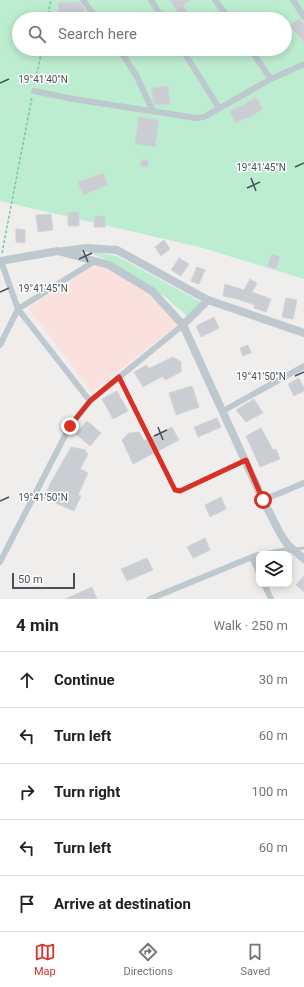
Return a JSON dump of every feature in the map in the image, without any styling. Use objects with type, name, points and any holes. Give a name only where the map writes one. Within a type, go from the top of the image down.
[{"type":"street","points":[[83,0],[92,12]]},
{"type":"street","points":[[151,0],[159,12]]},
{"type":"street","points":[[215,0],[224,12]]},
{"type":"street","points":[[293,0],[304,17]]},
{"type":"street","points":[[123,56],[136,75],[153,111]]},
{"type":"street","points":[[186,56],[219,108]]},
{"type":"street","points":[[255,56],[271,79]]},
{"type":"street","points":[[34,91],[73,99],[196,118],[204,117],[271,79],[304,64]]},
{"type":"street","points":[[90,401],[18,309],[0,261],[58,251],[86,248],[117,250],[208,300],[304,332]]},
{"type":"street","points":[[58,251],[109,265],[152,291],[183,326],[246,460],[263,500],[281,535],[304,559]]},
{"type":"street","points":[[0,345],[18,309],[94,261]]},
{"type":"street","points":[[0,562],[70,426],[90,401],[183,326],[208,300]]},
{"type":"street","points":[[0,327],[9,326]]},
{"type":"street","points":[[223,410],[304,366]]},
{"type":"street","points":[[263,500],[304,483]]},
{"type":"street","points":[[283,551],[293,549]]},
{"type":"street","points":[[150,599],[256,556]]},
{"type":"street","points":[[252,557],[256,566]]},
{"type":"street","points":[[265,587],[271,599]]},
{"type":"lane","points":[[293,549],[304,548]]},
{"type":"path","points":[[49,12],[51,0]]},
{"type":"path","points":[[0,261],[41,56]]},
{"type":"path","points":[[119,377],[177,492],[246,460]]},
{"type":"shaded area","points":[[103,265],[147,291],[176,322],[175,327],[92,392],[28,308],[94,266]]},
{"type":"green space","points":[[0,0],[304,0],[304,279],[199,247],[0,201]]},
{"type":"green space","points":[[87,251],[117,256],[201,302],[187,316],[165,297],[122,268]]},
{"type":"building","points":[[170,0],[190,0],[183,6],[188,12],[178,12]]},
{"type":"building","points":[[79,2],[84,9],[84,12],[59,12],[58,3]]},
{"type":"building","points":[[299,18],[304,24],[304,42],[292,28],[292,24]]},
{"type":"building","points":[[168,86],[170,104],[155,105],[153,101],[152,88]]},
{"type":"building","points":[[256,97],[263,109],[235,123],[230,111],[244,105]]},
{"type":"building","points":[[139,117],[159,120],[155,147],[135,144]]},
{"type":"building","points":[[141,160],[148,160],[148,167],[141,167]]},
{"type":"building","points":[[103,173],[108,185],[83,195],[78,182]]},
{"type":"building","points":[[68,212],[79,212],[79,226],[68,226]]},
{"type":"building","points":[[51,214],[53,230],[38,232],[36,215]]},
{"type":"building","points":[[95,216],[105,216],[105,227],[94,227]]},
{"type":"building","points":[[16,229],[25,230],[25,243],[16,242]]},
{"type":"building","points":[[164,240],[170,249],[161,256],[155,247]]},
{"type":"building","points":[[272,254],[280,257],[276,269],[267,266]]},
{"type":"building","points":[[179,258],[189,264],[181,276],[171,270]]},
{"type":"building","points":[[197,267],[205,270],[199,284],[191,281]]},
{"type":"building","points":[[250,279],[257,283],[252,292],[271,299],[266,312],[254,308],[255,305],[223,296],[225,284],[244,290]]},
{"type":"building","points":[[286,298],[297,300],[293,319],[282,317]]},
{"type":"building","points":[[214,317],[219,328],[201,337],[196,326]]},
{"type":"building","points":[[248,345],[251,353],[243,356],[240,348]]},
{"type":"building","points":[[173,357],[181,362],[181,372],[165,380],[163,376],[143,387],[134,372],[147,365],[148,369]]},
{"type":"building","points":[[299,378],[304,391],[294,396],[288,384]]},
{"type":"building","points":[[192,386],[199,407],[176,415],[169,393]]},
{"type":"building","points":[[117,391],[128,411],[113,419],[102,399]]},
{"type":"building","points":[[254,399],[263,413],[246,422],[236,410]]},
{"type":"building","points":[[217,418],[221,427],[198,437],[194,427]]},
{"type":"building","points":[[87,421],[101,433],[90,446],[76,434]]},
{"type":"building","points":[[172,427],[179,440],[133,464],[122,440],[129,433],[139,432],[144,441]]},
{"type":"building","points":[[261,428],[273,450],[276,449],[280,459],[260,467],[246,436]]},
{"type":"building","points":[[71,447],[86,450],[85,452],[88,454],[80,469],[88,473],[78,495],[81,496],[74,511],[44,498],[50,484]]},
{"type":"building","points":[[221,497],[226,509],[210,517],[205,505]]},
{"type":"building","points":[[205,538],[210,550],[193,558],[187,547]]},
{"type":"building","points":[[147,558],[153,570],[127,581],[121,569]]},
{"type":"building","points":[[304,576],[304,592],[296,585]]},
{"type":"building","points":[[92,587],[97,599],[65,599]]},
{"type":"route","points":[[70,426],[90,401],[119,377],[177,492],[246,460],[263,500]]}]
